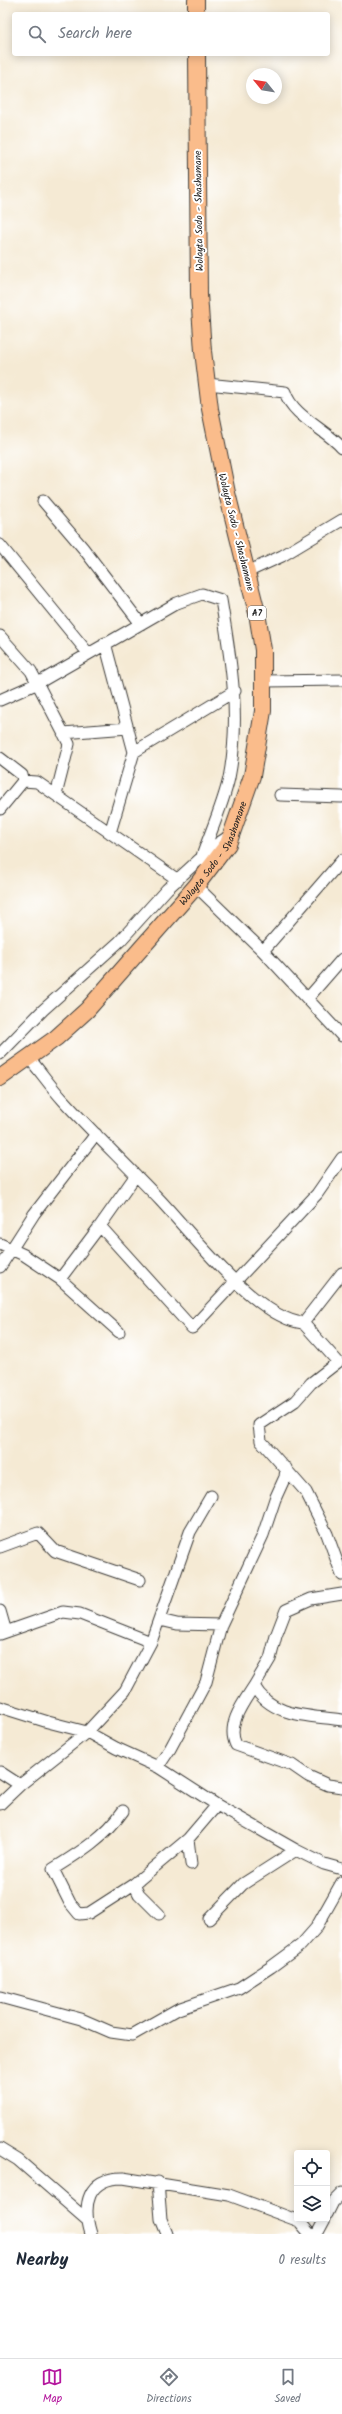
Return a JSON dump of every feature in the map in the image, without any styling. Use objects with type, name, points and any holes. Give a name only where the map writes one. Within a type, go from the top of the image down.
[{"type":"highway","points":[[196,0],[196,12]]},
{"type":"highway","name":"Wolayta Sodo - Shashamane","points":[[0,1078],[56,1038],[87,1010],[196,886],[228,844],[252,776],[263,711],[265,681],[258,613],[227,493],[207,384],[199,294],[197,56]]},
{"type":"street","points":[[207,384],[285,392],[287,399],[310,422],[333,437],[342,448]]},
{"type":"street","points":[[43,501],[83,548],[140,624]]},
{"type":"street","points":[[247,572],[282,556],[342,520]]},
{"type":"street","points":[[0,545],[88,653]]},
{"type":"street","points":[[0,700],[38,683],[177,603],[202,594],[221,600],[235,691],[236,723],[229,779],[201,859]]},
{"type":"street","points":[[0,636],[38,683],[68,744],[56,795]]},
{"type":"street","points":[[105,644],[134,752],[110,833]]},
{"type":"street","points":[[265,681],[342,680]]},
{"type":"street","points":[[134,752],[235,691]]},
{"type":"street","points":[[63,733],[128,728]]},
{"type":"street","points":[[0,758],[22,775],[24,781]]},
{"type":"street","points":[[24,781],[37,782],[178,880]]},
{"type":"street","points":[[0,809],[24,781]]},
{"type":"street","points":[[280,794],[342,798]]},
{"type":"street","points":[[0,1053],[43,1010],[120,941],[178,880],[214,846],[231,835]]},
{"type":"street","points":[[263,951],[342,860]]},
{"type":"street","points":[[196,886],[263,951],[342,1036]]},
{"type":"street","points":[[308,998],[342,959]]},
{"type":"street","points":[[29,1058],[62,1099],[136,1175],[201,1247],[237,1282],[289,1321],[302,1322],[340,1360],[311,1383],[295,1401],[259,1425],[261,1441],[306,1492],[327,1534],[342,1575]]},
{"type":"street","points":[[0,1267],[34,1214],[96,1134]]},
{"type":"street","points":[[100,1226],[192,1328],[237,1282],[317,1194],[342,1158]]},
{"type":"street","points":[[60,1279],[136,1175]]},
{"type":"street","points":[[0,1244],[12,1249],[60,1279],[119,1332]]},
{"type":"street","points":[[302,1322],[342,1273]]},
{"type":"street","points":[[158,1767],[170,1750],[206,1682],[221,1625],[263,1535],[275,1499],[285,1477],[286,1468]]},
{"type":"street","points":[[0,1804],[87,1732],[125,1691],[151,1642],[160,1620],[190,1532],[211,1496]]},
{"type":"street","points":[[0,1547],[38,1533],[55,1551],[140,1580]]},
{"type":"street","points":[[342,1594],[311,1599],[286,1610],[276,1636],[270,1659],[235,1722],[232,1737],[236,1745],[292,1765],[308,1776],[328,1785],[342,1788]]},
{"type":"street","points":[[0,1611],[3,1633],[63,1612],[80,1614],[151,1642]]},
{"type":"street","points":[[160,1620],[177,1624],[221,1625]]},
{"type":"street","points":[[254,1686],[261,1698],[286,1712],[342,1720]]},
{"type":"street","points":[[0,1707],[87,1732],[116,1748],[158,1767],[217,1805],[296,1850],[324,1864],[342,1869]]},
{"type":"street","points":[[0,1772],[20,1786]]},
{"type":"street","points":[[124,1811],[97,1838],[53,1869],[70,1903],[79,1914],[89,1914],[134,1884],[188,1838],[217,1805]]},
{"type":"street","points":[[188,1838],[191,1864]]},
{"type":"street","points":[[209,1920],[243,1884],[296,1850]]},
{"type":"street","points":[[0,1997],[82,2019],[111,2032],[132,2035],[178,2009],[239,1988],[271,1967],[301,1945],[316,1928],[342,1882]]},
{"type":"street","points":[[134,1884],[139,1894],[159,1914]]},
{"type":"street","points":[[0,2149],[18,2160],[86,2218]]},
{"type":"street","points":[[90,2234],[86,2218],[89,2197],[102,2181],[110,2178],[158,2182],[229,2195],[299,2221],[310,2234]]},
{"type":"street","points":[[158,2182],[162,2219],[167,2234]]},
{"type":"street","points":[[330,2208],[333,2202],[342,2193]]},
{"type":"street","points":[[317,2234],[323,2222]]}]
